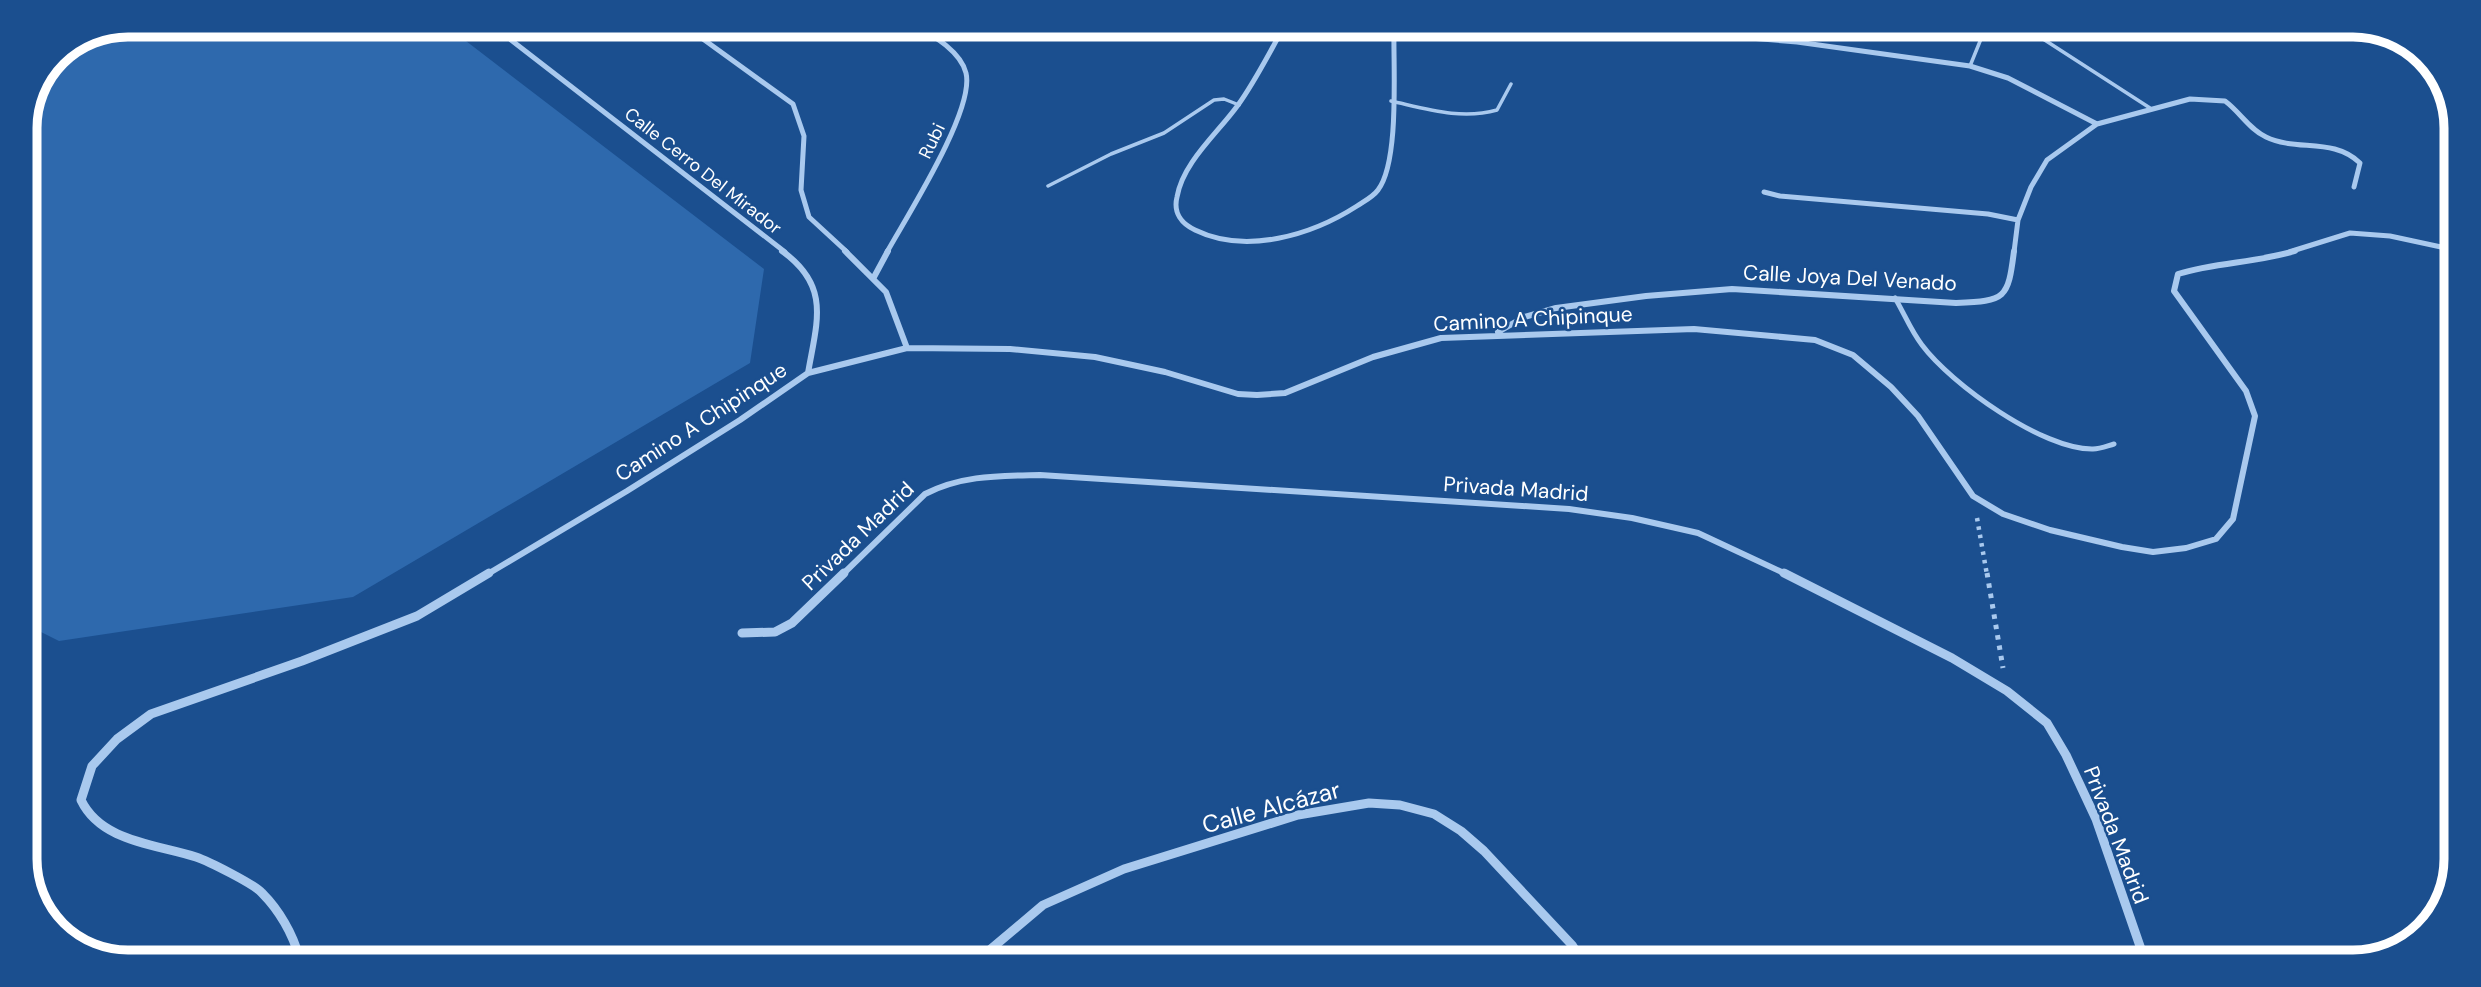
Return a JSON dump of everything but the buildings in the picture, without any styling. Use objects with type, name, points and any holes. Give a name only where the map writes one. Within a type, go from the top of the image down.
[{"type":"street","name":"Calle Cerro Del Mirador","points":[[510,37],[668,160],[732,214],[802,265],[817,297],[818,314],[807,373]]},
{"type":"street","points":[[700,37],[793,104],[804,136],[800,190],[809,218],[874,277],[886,292],[907,348]]},
{"type":"street","name":"Rubi","points":[[874,277],[945,147],[966,99],[966,72],[946,44],[935,37]]},
{"type":"street","points":[[1278,37],[1239,105],[1188,172],[1178,192],[1176,208],[1186,227],[1211,237],[1240,241],[1273,238],[1315,227],[1351,210],[1378,190],[1389,164],[1394,37]]},
{"type":"street","points":[[1737,37],[1797,42],[1970,66],[2008,78],[2096,124]]},
{"type":"street","points":[[1788,37],[1797,42]]},
{"type":"street","name":"Calle Joya Del Venado","points":[[1494,334],[1524,317],[1556,308],[1646,296],[1732,289],[1986,302],[2002,294],[2010,286],[2018,220],[2031,187],[2046,160],[2096,124],[2190,99],[2225,101],[2254,130],[2275,141],[2324,146],[2350,153],[2360,163],[2354,187]]},
{"type":"street","points":[[1764,192],[1780,196],[1988,214],[2018,220]]},
{"type":"street","name":"Camino A Chipinque","points":[[297,950],[294,937],[261,891],[199,858],[118,835],[89,817],[81,800],[92,766],[117,739],[151,714],[302,661],[417,615],[627,491],[740,420],[807,373],[907,348],[1010,349],[1095,357],[1165,372],[1237,394],[1257,395],[1285,393],[1373,357],[1441,338],[1494,334],[1694,329],[1815,340],[1853,355],[1891,387],[1919,416],[1973,496],[2003,514],[2050,530],[2153,551],[2186,548],[2216,539],[2233,519],[2255,416],[2246,391],[2174,291],[2179,274],[2203,266],[2268,259],[2350,233],[2390,236],[2444,248]]},
{"type":"street","name":"Privada Madrid","points":[[742,634],[775,632],[792,623],[925,494],[943,483],[972,476],[1040,475],[1569,509],[1632,518],[1698,533],[1817,589],[1952,658],[2007,691],[2047,723],[2066,755],[2096,819],[2141,950]]},
{"type":"street","name":"Calle Alcázar","points":[[990,950],[1043,905],[1124,869],[1298,815],[1369,803],[1399,805],[1434,814],[1461,831],[1502,870],[1575,950]]},
{"type":"lane","points":[[1970,66],[1982,37]]},
{"type":"lane","points":[[2040,37],[2150,108]]},
{"type":"lane","points":[[1391,101],[1460,115],[1480,116],[1497,110],[1511,84]]},
{"type":"lane","points":[[1048,186],[1111,154],[1164,133],[1214,100],[1224,99],[1239,105]]},
{"type":"lane","points":[[1895,298],[1923,346],[1964,386],[2027,429],[2080,450],[2102,451],[2114,444]]},
{"type":"path","points":[[1973,496],[2007,691]]},
{"type":"shaded area","points":[[128,37],[438,37],[466,41],[764,269],[750,363],[353,597],[59,641],[37,630],[37,128],[44,93],[52,77],[77,52],[110,39]]}]
